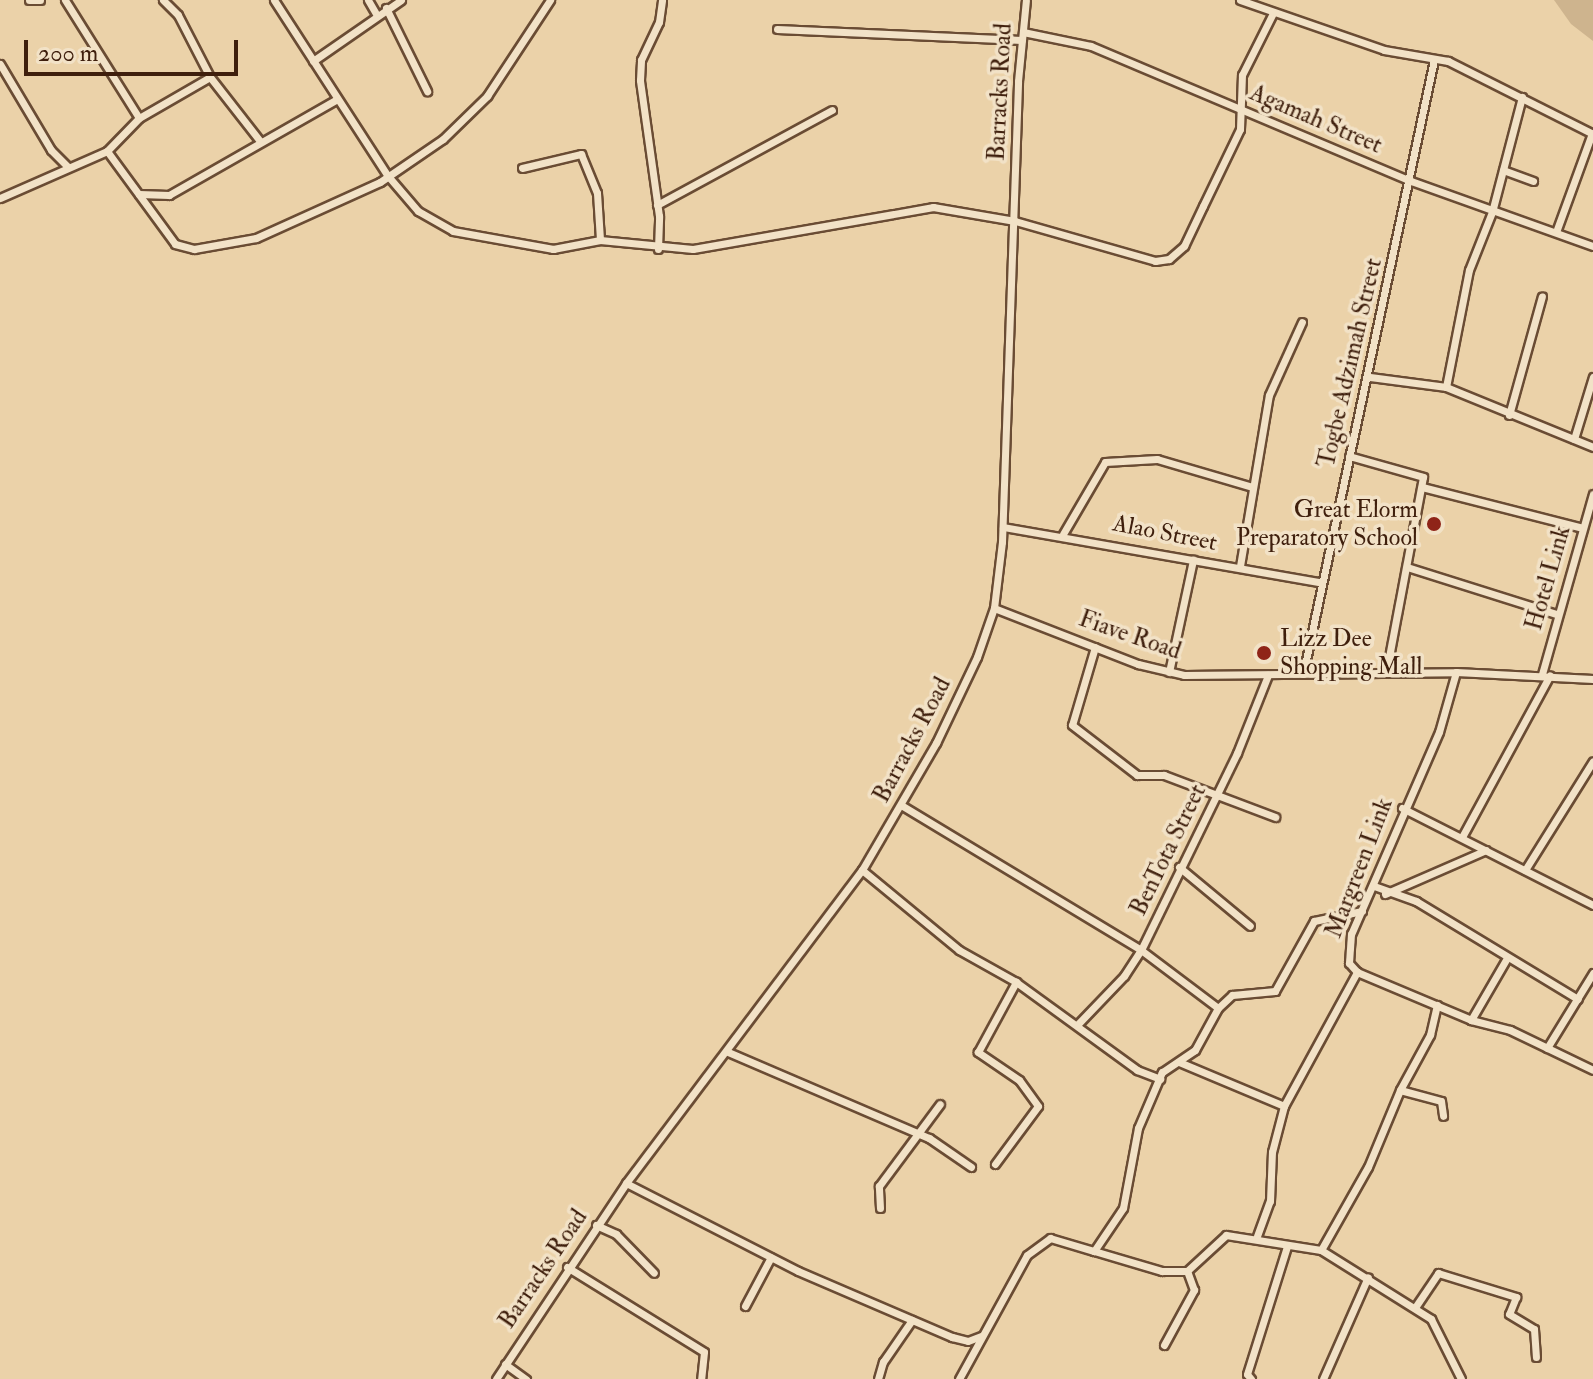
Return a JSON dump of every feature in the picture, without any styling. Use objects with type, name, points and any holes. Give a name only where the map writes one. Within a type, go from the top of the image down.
[{"type":"street","points":[[29,0],[40,0]]},
{"type":"street","points":[[65,0],[139,118]]},
{"type":"street","points":[[163,0],[178,15],[210,77],[260,141]]},
{"type":"street","points":[[274,0],[388,176],[418,211],[453,231],[553,249],[600,240],[658,249],[778,237],[920,208],[1015,221],[1155,261],[1169,259],[1184,246],[1240,129],[1242,75],[1273,13]]},
{"type":"street","points":[[368,0],[376,14]]},
{"type":"street","points":[[313,61],[376,14],[401,0]]},
{"type":"street","points":[[107,151],[169,240],[194,249],[256,238],[388,176],[443,139],[475,109],[550,0]]},
{"type":"street","points":[[658,249],[657,205],[640,80],[641,60],[659,22],[662,0]]},
{"type":"street","name":"Barracks Road","points":[[496,1379],[567,1267],[626,1183],[728,1052],[862,870],[962,691],[994,608],[1003,527],[1022,36],[1026,0]]},
{"type":"street","points":[[1240,0],[1384,50],[1448,61],[1593,133],[1556,232]]},
{"type":"street","points":[[386,8],[427,91]]},
{"type":"street","name":"Agamah Street","points":[[777,29],[1022,36],[1091,46],[1411,181],[1593,246]]},
{"type":"street","name":"Togbe Adzimah Street","points":[[1303,674],[1319,582],[1370,377],[1434,60]]},
{"type":"street","points":[[0,64],[51,150],[67,166]]},
{"type":"street","points":[[0,198],[107,151],[139,118],[210,77]]},
{"type":"street","points":[[1446,387],[1469,270],[1492,212],[1522,97]]},
{"type":"street","points":[[139,194],[169,195],[337,99]]},
{"type":"street","points":[[657,205],[832,110]]},
{"type":"street","points":[[522,168],[581,154],[597,193],[600,240]]},
{"type":"street","points":[[1503,170],[1533,181]]},
{"type":"street","points":[[1509,415],[1542,296]]},
{"type":"street","points":[[1240,566],[1269,395],[1302,322]]},
{"type":"street","points":[[1370,377],[1446,387],[1593,447]]},
{"type":"street","points":[[1574,439],[1593,377]]},
{"type":"street","points":[[1349,456],[1419,474],[1422,487],[1386,673]]},
{"type":"street","points":[[1063,534],[1101,464],[1115,460],[1157,459],[1252,487]]},
{"type":"street","points":[[1422,487],[1583,528]]},
{"type":"street","name":"Hotel Link","points":[[1462,837],[1546,674],[1556,614],[1593,494]]},
{"type":"street","name":"Alao Street","points":[[1003,527],[1063,534],[1319,582]]},
{"type":"street","points":[[1169,672],[1193,560]]},
{"type":"street","points":[[1407,567],[1556,614]]},
{"type":"street","name":"Fiave Road","points":[[994,608],[1169,672],[1268,675],[1456,672],[1546,674],[1593,679]]},
{"type":"street","points":[[1095,647],[1072,725],[1137,775],[1164,775],[1215,798],[1275,817]]},
{"type":"street","name":"Margreen Link","points":[[1456,672],[1439,732],[1402,808],[1374,886],[1347,947],[1349,963],[1357,972],[1471,1020],[1510,1030],[1593,1070]]},
{"type":"street","name":"BenTota Street","points":[[1077,1025],[1124,976],[1141,950],[1215,798],[1268,675]]},
{"type":"street","points":[[1525,870],[1593,761]]},
{"type":"street","points":[[901,805],[1141,950],[1218,1008]]},
{"type":"street","points":[[1402,808],[1593,905]]},
{"type":"street","points":[[1385,894],[1486,850]]},
{"type":"street","points":[[1179,867],[1250,926]]},
{"type":"street","points":[[862,870],[959,950],[1016,982],[1137,1070],[1160,1079]]},
{"type":"street","points":[[1374,886],[1385,894],[1416,901],[1578,999]]},
{"type":"street","points":[[1094,1251],[1123,1208],[1138,1128],[1160,1079],[1195,1050],[1218,1008],[1242,991],[1275,991],[1314,921],[1362,911]]},
{"type":"street","points":[[1471,1020],[1507,958]]},
{"type":"street","points":[[1257,1236],[1270,1201],[1272,1152],[1284,1106],[1357,972]]},
{"type":"street","points":[[1547,1048],[1593,973]]},
{"type":"street","points":[[995,1164],[1038,1106],[1019,1080],[978,1052],[1016,982]]},
{"type":"street","points":[[1321,1250],[1368,1167],[1400,1090],[1430,1035],[1437,1005]]},
{"type":"street","points":[[728,1052],[914,1133],[971,1167]]},
{"type":"street","points":[[1179,1062],[1284,1106]]},
{"type":"street","points":[[1400,1090],[1441,1101],[1443,1116]]},
{"type":"street","points":[[880,1208],[879,1186],[914,1133],[940,1104]]},
{"type":"street","points":[[626,1183],[771,1257],[912,1320],[962,1340],[981,1336]]},
{"type":"street","points":[[596,1225],[616,1234],[654,1273]]},
{"type":"street","points":[[959,1379],[1027,1255],[1050,1238],[1138,1266],[1187,1271],[1226,1235],[1257,1236],[1287,1246],[1321,1250],[1416,1306],[1431,1319],[1461,1379]]},
{"type":"street","points":[[1251,1379],[1247,1374],[1287,1246]]},
{"type":"street","points":[[745,1306],[771,1257]]},
{"type":"street","points":[[567,1267],[704,1352],[701,1379]]},
{"type":"street","points":[[1164,1345],[1194,1290],[1187,1271]]},
{"type":"street","points":[[1416,1306],[1438,1273],[1516,1297],[1509,1314],[1534,1329],[1536,1357]]},
{"type":"street","points":[[1323,1379],[1368,1277]]},
{"type":"street","points":[[878,1379],[883,1362],[912,1320]]},
{"type":"street","points":[[505,1364],[526,1379]]},
{"type":"shaded area","points":[[1554,0],[1593,0],[1593,41],[1571,24]]},
{"type":"place","name":"Great Elorm Preparatory School","points":[[1434,524]]},
{"type":"place","name":"Lizz Dee Shopping Mall","points":[[1264,653]]}]
